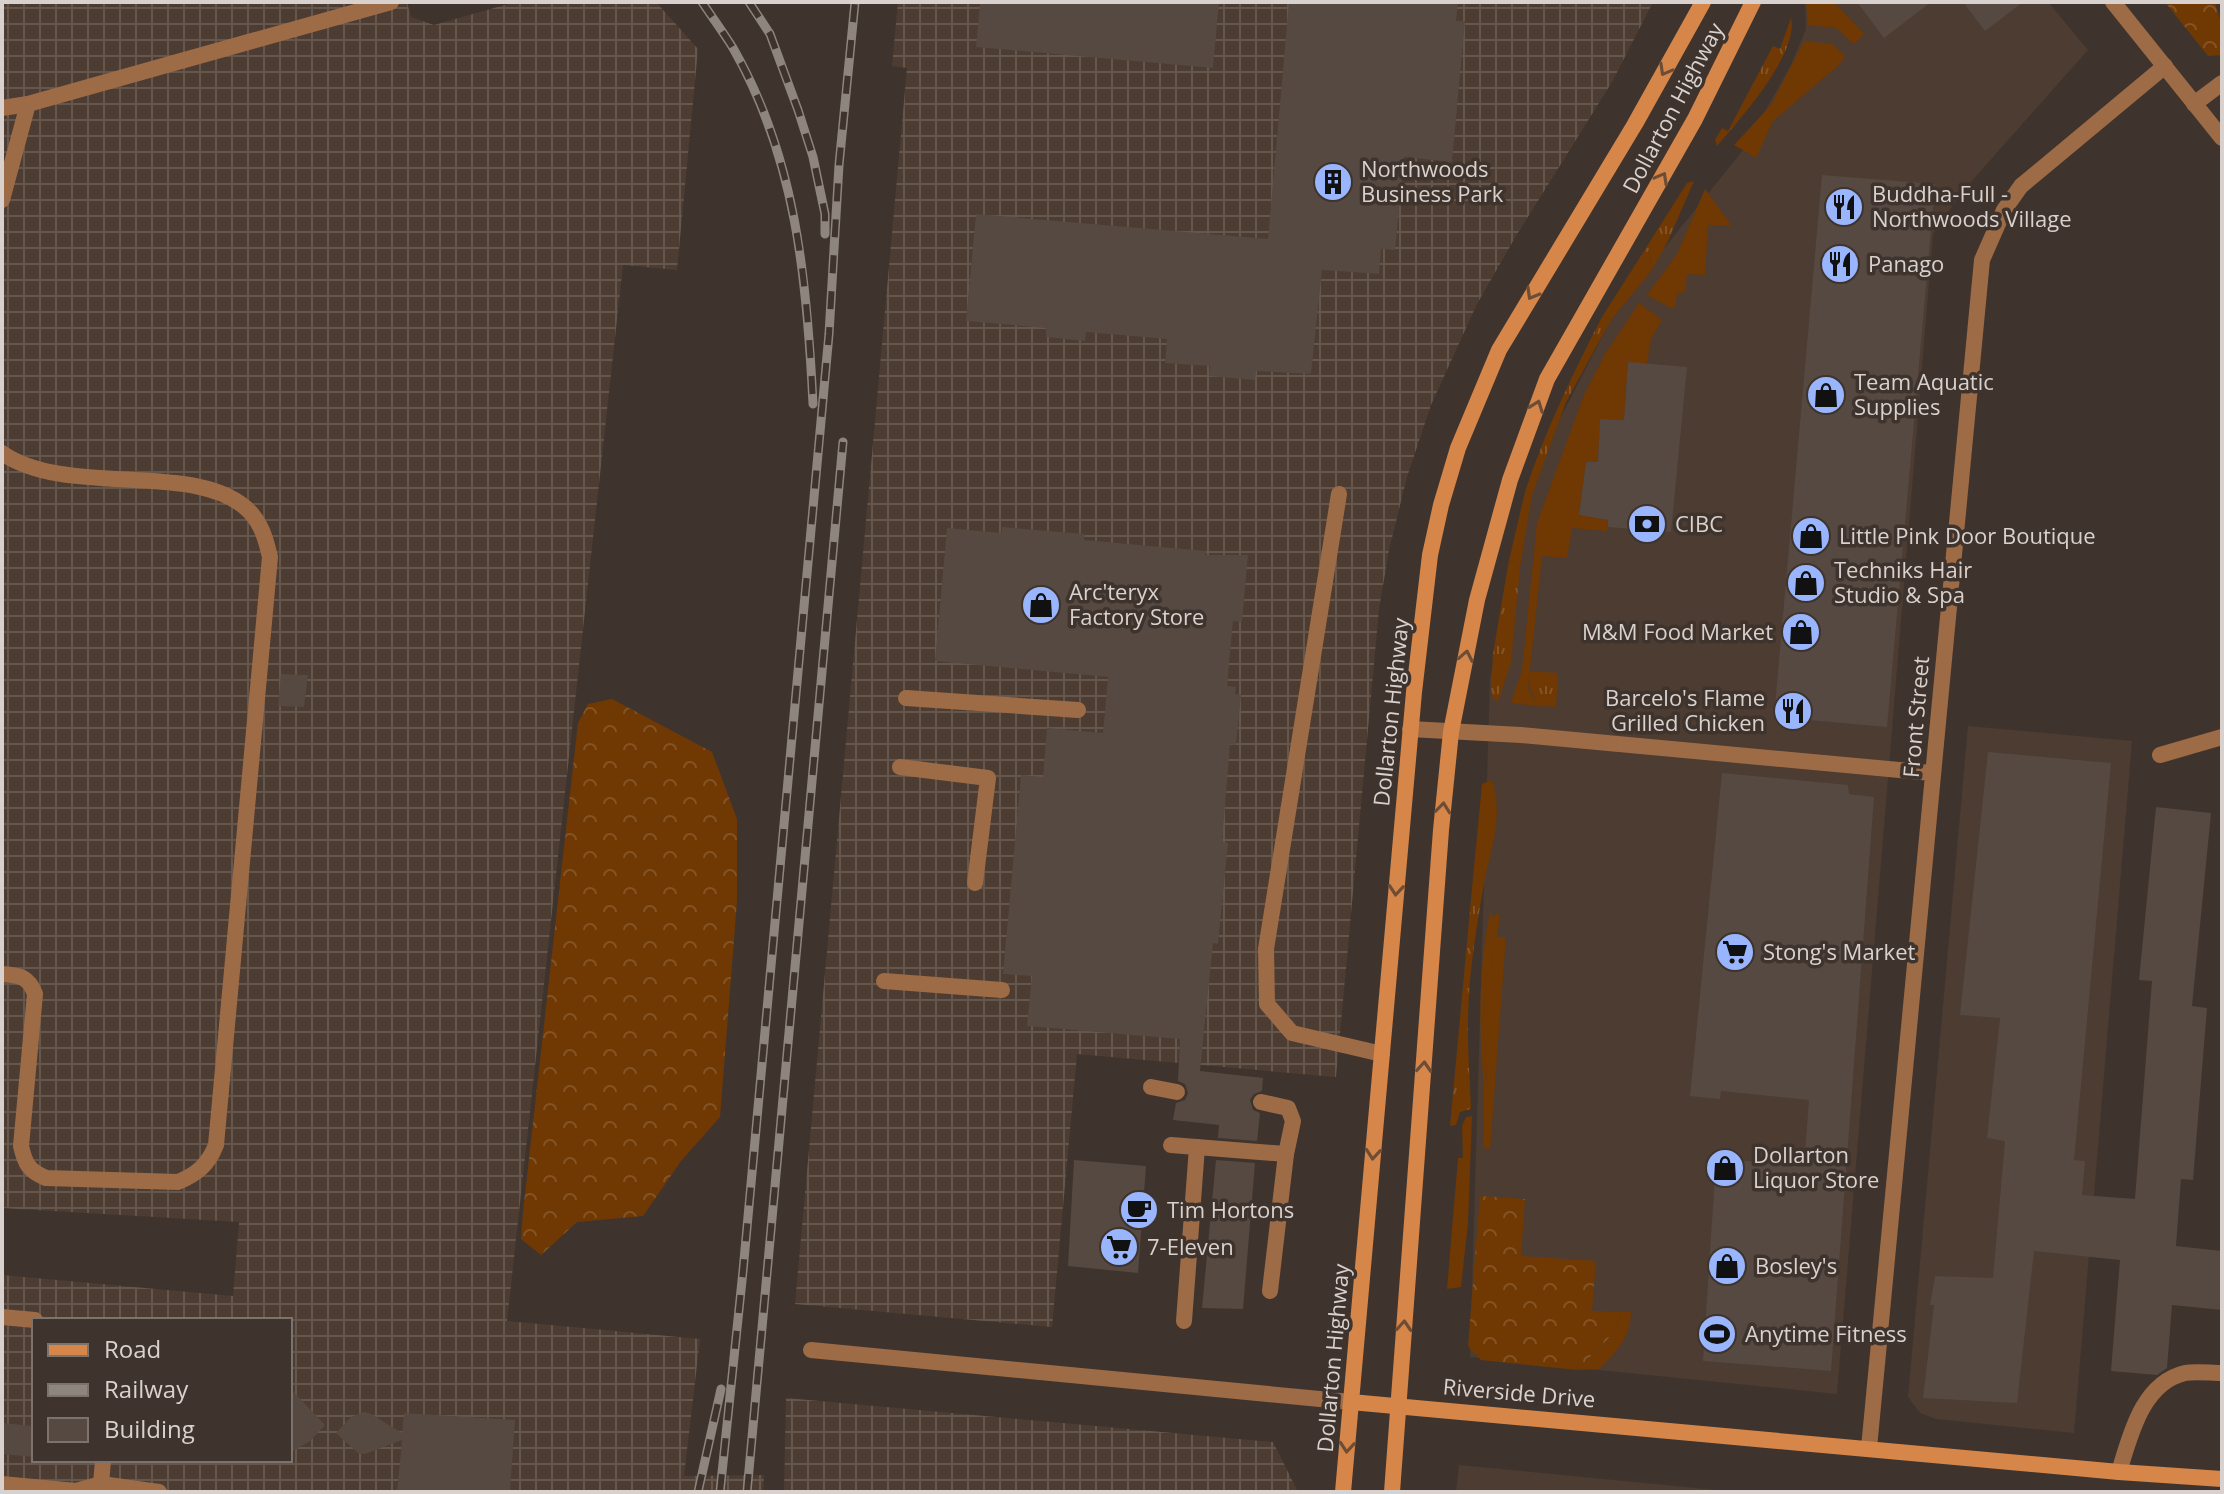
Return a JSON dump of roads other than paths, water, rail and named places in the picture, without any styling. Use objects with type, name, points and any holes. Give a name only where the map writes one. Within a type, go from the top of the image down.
[{"type":"main road","name":"Dollarton Highway","points":[[1343,1492],[1410,729],[1430,555],[1441,505],[1458,448],[1499,350],[1635,124],[1703,2]]},
{"type":"main road","name":"Dollarton Highway","points":[[1392,1492],[1441,830],[1451,732],[1477,600],[1510,480],[1547,379],[1695,119],[1753,2]]},
{"type":"main road","name":"Riverside Drive","points":[[1351,1402],[2222,1479]]},
{"type":"street","points":[[2,108],[28,104],[391,2]]},
{"type":"street","points":[[2113,2],[2222,138]]},
{"type":"street","name":"Front Street","points":[[1869,1448],[1982,260],[1990,235],[2021,186],[2165,66]]},
{"type":"street","points":[[2194,104],[2222,83]]},
{"type":"street","points":[[2,200],[28,104]]},
{"type":"street","points":[[2,453],[17,464],[47,473],[219,491],[246,508],[264,532],[270,557],[216,1145],[211,1158],[197,1174],[178,1182],[46,1178],[34,1173],[25,1163],[21,1146],[35,994],[31,982],[19,975],[2,974]]},
{"type":"street","points":[[1339,494],[1266,949],[1267,1004],[1292,1033],[1382,1054]]},
{"type":"street","points":[[906,698],[1078,710]]},
{"type":"street","points":[[1410,729],[1521,735],[1932,773]]},
{"type":"street","points":[[2160,755],[2222,737]]},
{"type":"street","points":[[900,767],[988,778],[975,883]]},
{"type":"street","points":[[884,981],[1002,990]]},
{"type":"street","points":[[1151,1087],[1177,1092]]},
{"type":"street","points":[[1261,1102],[1288,1108],[1293,1121],[1286,1154],[1270,1291]]},
{"type":"street","points":[[1171,1145],[1286,1154]]},
{"type":"street","points":[[1184,1321],[1197,1147]]},
{"type":"street","points":[[2,1317],[32,1320]]},
{"type":"street","name":"Riverside Drive","points":[[811,1350],[1351,1402]]},
{"type":"street","points":[[2119,1472],[2133,1425],[2151,1396],[2169,1379],[2187,1372],[2222,1373]]},
{"type":"street","points":[[101,1484],[103,1462]]},
{"type":"street","points":[[2,1484],[76,1491],[101,1484],[159,1492]]},
{"type":"railway","points":[[702,2],[733,48],[754,90],[784,176],[802,266],[813,404]]},
{"type":"railway","points":[[749,2],[770,34],[798,110],[813,157],[825,214],[825,234]]},
{"type":"railway","points":[[720,1492],[829,334],[839,165],[855,2]]},
{"type":"railway","points":[[747,1492],[843,442]]},
{"type":"railway","points":[[698,1492],[721,1389]]},
{"type":"place","name":"Northwoods Business Park","points":[[1333,182]]},
{"type":"place","name":"Buddha-Full - Northwoods Village","points":[[1844,207]]},
{"type":"place","name":"Panago","points":[[1840,264]]},
{"type":"place","name":"Team Aquatic Supplies","points":[[1826,395]]},
{"type":"place","name":"CIBC","points":[[1647,524]]},
{"type":"place","name":"Little Pink Door Boutique","points":[[1811,536]]},
{"type":"place","name":"Techniks Hair Studio & Spa","points":[[1806,583]]},
{"type":"place","name":"Arc'teryx Factory Store","points":[[1041,605]]},
{"type":"place","name":"M&M Food Market","points":[[1801,632]]},
{"type":"place","name":"Barcelo's Flame Grilled Chicken","points":[[1793,711]]},
{"type":"place","name":"Stong's Market","points":[[1735,952]]},
{"type":"place","name":"Dollarton Liquor Store","points":[[1725,1168]]},
{"type":"place","name":"Tim Hortons","points":[[1139,1210]]},
{"type":"place","name":"7-Eleven","points":[[1119,1247]]},
{"type":"place","name":"Bosley's","points":[[1727,1266]]},
{"type":"place","name":"Anytime Fitness","points":[[1717,1334]]}]
